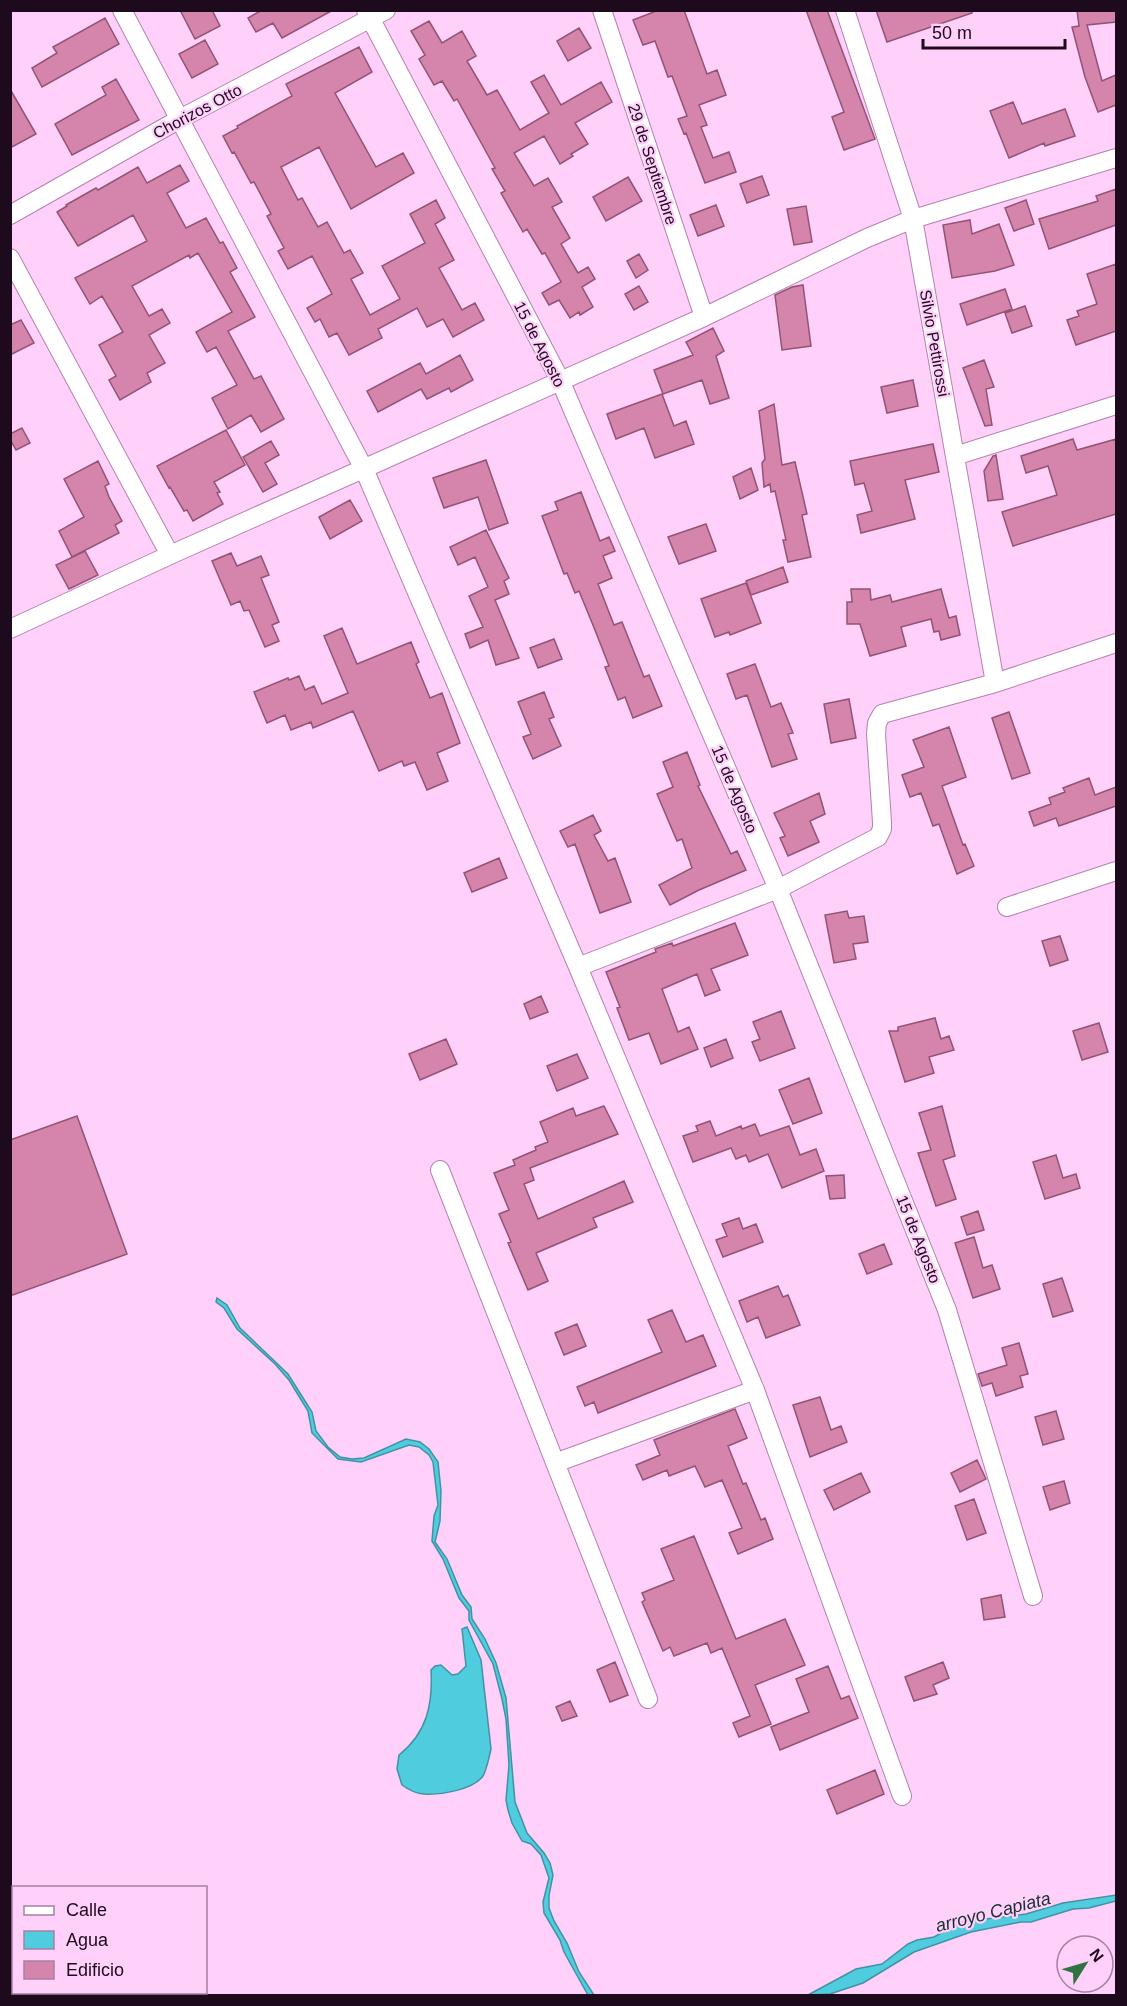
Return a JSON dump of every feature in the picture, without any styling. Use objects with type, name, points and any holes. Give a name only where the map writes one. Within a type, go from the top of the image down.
[{"type":"street","points":[[122,10],[364,469],[578,967],[754,1390],[902,1796]]},
{"type":"street","name":"29 de Septiembre","points":[[602,10],[704,317]]},
{"type":"street","name":"Silvio Pettirossi","points":[[845,10],[914,219],[995,683]]},
{"type":"street","name":"Chorizos Otto","points":[[10,215],[374,13]]},
{"type":"street","name":"15 de Agosto","points":[[374,13],[560,380],[778,889],[947,1310],[1033,1596]]},
{"type":"street","points":[[10,629],[170,555],[704,317],[867,238],[914,219],[1116,158]]},
{"type":"street","points":[[10,258],[170,555]]},
{"type":"street","points":[[955,456],[1116,405]]},
{"type":"street","points":[[578,967],[778,889],[878,837],[882,829],[882,822],[876,734],[877,723],[882,714],[995,683],[1116,643]]},
{"type":"street","points":[[1007,907],[1116,872]]},
{"type":"street","points":[[440,1170],[648,1699]]},
{"type":"street","points":[[555,1463],[754,1390]]},
{"type":"water","points":[[217,1298],[227,1305],[240,1328],[288,1374],[312,1412],[316,1431],[328,1447],[340,1457],[364,1458],[406,1439],[420,1442],[429,1449],[438,1462],[441,1491],[440,1521],[435,1542],[447,1559],[462,1595],[471,1607],[472,1619],[485,1639],[496,1663],[506,1698],[515,1802],[527,1833],[550,1863],[553,1875],[549,1908],[579,1972],[594,1995],[588,1995],[544,1913],[543,1902],[549,1878],[541,1855],[531,1844],[522,1841],[508,1810],[506,1800],[509,1765],[506,1719],[493,1664],[469,1620],[469,1611],[459,1598],[443,1559],[432,1541],[434,1516],[438,1505],[433,1462],[429,1455],[419,1447],[409,1445],[361,1462],[338,1459],[312,1433],[308,1411],[289,1380],[237,1329],[224,1308],[216,1302]]},
{"type":"water","points":[[467,1627],[481,1660],[491,1749],[487,1766],[478,1781],[456,1791],[439,1794],[415,1792],[402,1785],[397,1769],[399,1755],[416,1737],[426,1717],[431,1695],[431,1670],[441,1665],[452,1675],[458,1674],[466,1666],[462,1629]]},
{"type":"water","points":[[1116,1895],[1116,1901],[1089,1908],[1073,1909],[1031,1922],[971,1932],[914,1952],[863,1983],[830,1994],[808,1995],[856,1969],[882,1964],[908,1944],[934,1937],[962,1922],[1026,1914],[1063,1903]]},
{"type":"building","points":[[180,10],[212,10],[220,26],[195,39]]},
{"type":"building","points":[[262,10],[333,10],[282,38],[273,23],[256,32],[248,18]]},
{"type":"building","points":[[659,10],[684,10],[707,74],[717,70],[726,95],[699,105],[707,125],[701,127],[713,158],[729,152],[736,172],[705,183],[686,133],[684,134],[678,119],[687,116],[672,76],[668,77],[655,41],[643,45],[633,20]]},
{"type":"building","points":[[806,10],[827,10],[875,139],[844,150],[832,117],[844,112]]},
{"type":"building","points":[[876,10],[972,10],[972,13],[887,42]]},
{"type":"building","points":[[1077,10],[1116,10],[1116,22],[1087,25],[1102,81],[1116,75],[1116,105],[1098,112],[1085,77],[1072,27],[1079,26]]},
{"type":"building","points":[[105,18],[119,44],[42,87],[32,68],[57,53],[53,47]]},
{"type":"building","points":[[429,21],[442,43],[462,31],[476,56],[467,61],[487,95],[497,90],[520,130],[549,113],[531,82],[544,75],[561,105],[601,82],[612,102],[575,123],[588,144],[560,164],[544,136],[514,153],[534,186],[548,178],[562,202],[552,207],[570,238],[561,244],[578,273],[588,267],[595,279],[582,287],[593,307],[580,315],[579,312],[570,318],[559,300],[549,305],[542,293],[561,282],[545,253],[542,254],[527,229],[523,232],[501,193],[505,191],[492,169],[495,168],[457,99],[454,101],[442,81],[434,85],[419,59],[425,55],[411,31]]},
{"type":"building","points":[[579,28],[591,48],[568,61],[557,41]]},
{"type":"building","points":[[205,40],[218,64],[192,78],[179,54]]},
{"type":"building","points":[[359,47],[372,72],[335,93],[376,167],[403,153],[414,173],[351,209],[319,147],[281,167],[298,200],[302,198],[318,227],[327,222],[344,253],[350,250],[363,273],[351,279],[370,315],[400,299],[382,266],[425,243],[410,214],[436,200],[445,218],[435,224],[454,260],[439,268],[462,310],[475,303],[484,320],[453,337],[443,319],[427,327],[417,308],[378,329],[382,338],[349,355],[337,333],[329,337],[320,319],[315,322],[307,308],[332,294],[312,256],[288,269],[278,251],[284,248],[267,216],[271,214],[254,182],[251,183],[223,136],[292,96],[286,84]]},
{"type":"building","points":[[116,79],[139,120],[72,155],[55,124],[106,95],[102,87]]},
{"type":"building","points":[[10,89],[36,134],[10,148]]},
{"type":"building","points":[[1013,102],[1022,124],[1065,109],[1075,136],[1045,146],[1044,143],[1009,158],[990,111]]},
{"type":"building","points":[[180,165],[189,181],[167,193],[186,228],[206,218],[220,243],[223,242],[237,268],[230,272],[255,317],[228,331],[254,379],[261,376],[284,419],[261,432],[251,415],[228,429],[212,398],[237,385],[216,347],[207,352],[196,332],[232,312],[198,253],[190,258],[189,255],[132,286],[149,316],[162,309],[170,323],[149,335],[165,363],[147,373],[151,382],[120,400],[109,380],[116,376],[99,345],[123,332],[102,296],[90,304],[75,278],[147,241],[133,215],[78,246],[57,212],[96,188],[98,190],[138,167],[147,183]]},
{"type":"building","points":[[762,176],[769,195],[747,203],[740,184]]},
{"type":"building","points":[[628,177],[642,201],[606,221],[593,197]]},
{"type":"building","points":[[1116,189],[1116,225],[1049,249],[1039,219],[1098,201],[1096,196]]},
{"type":"building","points":[[1026,200],[1034,224],[1014,231],[1005,208]]},
{"type":"building","points":[[716,205],[724,226],[698,236],[690,215]]},
{"type":"building","points":[[806,206],[812,242],[794,245],[787,209]]},
{"type":"building","points":[[970,220],[972,234],[999,224],[1014,265],[995,271],[952,278],[943,225]]},
{"type":"building","points":[[639,254],[648,270],[636,278],[627,261]]},
{"type":"building","points":[[1116,264],[1116,331],[1076,345],[1067,320],[1079,316],[1077,311],[1097,304],[1087,274]]},
{"type":"building","points":[[803,285],[811,346],[782,350],[775,295],[792,287]]},
{"type":"building","points":[[639,286],[648,302],[634,310],[625,294]]},
{"type":"building","points":[[1005,289],[1012,309],[967,325],[960,304]]},
{"type":"building","points":[[1025,306],[1032,326],[1012,333],[1005,313]]},
{"type":"building","points":[[21,320],[34,343],[10,355],[10,325]]},
{"type":"building","points":[[713,328],[724,351],[716,356],[729,398],[710,404],[702,380],[663,394],[654,370],[693,355],[686,342]]},
{"type":"building","points":[[460,355],[473,380],[451,392],[449,388],[427,399],[421,389],[378,412],[367,391],[420,363],[426,374]]},
{"type":"building","points":[[984,360],[994,387],[986,389],[992,425],[985,426],[963,368]]},
{"type":"building","points":[[913,380],[918,406],[887,413],[881,387]]},
{"type":"building","points":[[662,394],[674,426],[686,421],[694,444],[655,458],[644,428],[616,439],[607,414]]},
{"type":"building","points":[[774,404],[782,465],[795,462],[807,514],[802,515],[811,557],[788,562],[783,540],[786,540],[775,491],[771,492],[770,484],[764,487],[762,463],[765,459],[759,411]]},
{"type":"building","points":[[22,428],[30,443],[16,450],[10,434]]},
{"type":"building","points":[[226,430],[245,465],[214,482],[223,504],[193,521],[187,510],[184,511],[157,466]]},
{"type":"building","points":[[1073,439],[1077,450],[1116,439],[1116,514],[1013,546],[1002,512],[1057,495],[1048,466],[1026,473],[1021,456]]},
{"type":"building","points":[[271,441],[279,455],[265,463],[277,484],[263,492],[243,457]]},
{"type":"building","points":[[933,444],[939,472],[905,480],[915,519],[861,533],[857,515],[872,511],[864,483],[855,485],[850,461]]},
{"type":"building","points":[[996,455],[1003,499],[988,501],[984,471]]},
{"type":"building","points":[[486,460],[508,523],[489,530],[478,497],[444,508],[433,478]]},
{"type":"building","points":[[98,461],[109,484],[105,486],[109,497],[122,521],[115,525],[119,533],[72,557],[59,531],[84,517],[64,479]]},
{"type":"building","points":[[751,468],[758,490],[740,499],[733,477]]},
{"type":"building","points":[[581,492],[600,541],[609,537],[615,551],[603,556],[612,578],[598,584],[614,625],[622,622],[644,677],[649,675],[662,706],[633,718],[625,697],[618,700],[605,667],[609,666],[579,591],[575,593],[567,573],[564,574],[542,516],[558,510],[555,502]]},
{"type":"building","points":[[350,500],[362,521],[330,539],[319,517]]},
{"type":"building","points":[[706,524],[716,551],[679,564],[668,537]]},
{"type":"building","points":[[486,530],[509,578],[504,581],[509,594],[495,600],[519,658],[496,665],[488,640],[470,648],[465,634],[483,627],[469,596],[488,587],[475,557],[458,565],[450,547]]},
{"type":"building","points":[[85,551],[98,575],[69,589],[56,565]]},
{"type":"building","points":[[231,553],[237,566],[261,556],[269,575],[261,578],[279,622],[272,625],[279,641],[265,647],[249,610],[244,611],[240,601],[231,605],[212,561]]},
{"type":"building","points":[[783,567],[788,582],[751,595],[746,581]]},
{"type":"building","points":[[746,583],[761,623],[730,635],[729,632],[715,637],[701,599]]},
{"type":"building","points":[[851,589],[870,589],[871,600],[890,595],[892,602],[941,589],[949,618],[956,616],[960,635],[941,640],[939,631],[934,632],[931,619],[901,627],[906,646],[870,656],[860,624],[847,624],[847,602],[852,602]]},
{"type":"building","points":[[342,628],[357,664],[411,642],[419,662],[416,664],[430,698],[442,693],[460,743],[437,753],[448,781],[427,790],[415,762],[404,766],[402,761],[379,771],[353,711],[313,728],[311,722],[291,730],[285,715],[267,723],[254,692],[288,678],[289,680],[299,676],[305,690],[314,686],[322,704],[348,693],[324,636]]},
{"type":"building","points":[[554,639],[562,659],[538,668],[530,648]]},
{"type":"building","points":[[755,664],[771,707],[781,703],[793,733],[788,734],[797,759],[772,767],[747,695],[736,699],[727,674]]},
{"type":"building","points":[[544,692],[554,717],[549,719],[561,746],[533,759],[523,737],[531,734],[518,702]]},
{"type":"building","points":[[849,699],[856,738],[831,743],[824,704]]},
{"type":"building","points":[[1009,712],[1030,773],[1012,779],[992,718]]},
{"type":"building","points":[[949,727],[966,777],[942,786],[963,845],[965,844],[974,866],[957,874],[939,824],[933,826],[921,793],[910,797],[902,775],[924,767],[913,740]]},
{"type":"building","points":[[687,752],[700,785],[698,786],[731,854],[737,851],[746,870],[670,905],[659,885],[692,868],[682,839],[677,841],[657,794],[673,787],[663,762]]},
{"type":"building","points":[[1089,778],[1095,795],[1116,787],[1116,806],[1059,826],[1056,818],[1034,826],[1029,812],[1051,804],[1049,798],[1065,792],[1063,788]]},
{"type":"building","points":[[819,793],[825,814],[810,821],[819,842],[788,856],[780,838],[785,836],[774,813]]},
{"type":"building","points":[[593,815],[601,831],[594,835],[608,861],[615,858],[631,902],[600,913],[575,844],[568,847],[560,831]]},
{"type":"building","points":[[499,858],[507,878],[472,892],[464,873]]},
{"type":"building","points":[[847,911],[849,918],[864,916],[868,942],[853,944],[856,959],[834,963],[825,915]]},
{"type":"building","points":[[735,923],[748,955],[711,969],[720,990],[705,996],[697,974],[662,989],[678,1032],[689,1027],[698,1049],[661,1064],[649,1033],[629,1040],[617,1008],[620,1007],[606,972],[656,952],[655,949],[672,943],[673,946]]},
{"type":"building","points":[[1060,936],[1068,960],[1050,966],[1042,941]]},
{"type":"building","points":[[541,996],[548,1012],[530,1019],[524,1004]]},
{"type":"building","points":[[781,1011],[795,1048],[760,1061],[752,1042],[760,1039],[753,1022]]},
{"type":"building","points":[[935,1018],[941,1039],[949,1036],[954,1050],[929,1057],[934,1073],[905,1082],[889,1031],[898,1031],[898,1027]]},
{"type":"building","points":[[1099,1023],[1108,1052],[1082,1060],[1073,1031]]},
{"type":"building","points":[[446,1039],[457,1064],[420,1080],[409,1054]]},
{"type":"building","points":[[726,1039],[733,1058],[711,1067],[704,1048]]},
{"type":"building","points":[[577,1054],[588,1078],[557,1091],[547,1066]]},
{"type":"building","points":[[809,1078],[822,1113],[793,1124],[779,1090]]},
{"type":"building","points":[[604,1106],[618,1134],[530,1168],[534,1180],[524,1184],[538,1219],[624,1181],[633,1202],[593,1218],[597,1227],[536,1253],[548,1281],[528,1290],[508,1243],[511,1242],[499,1214],[509,1210],[494,1173],[515,1165],[513,1160],[548,1142],[540,1122],[573,1108],[576,1116]]},
{"type":"building","points":[[942,1106],[955,1156],[943,1160],[956,1199],[936,1206],[918,1153],[931,1150],[919,1113]]},
{"type":"building","points":[[77,1116],[127,1254],[10,1296],[10,1140]]},
{"type":"building","points":[[710,1121],[716,1136],[741,1126],[742,1129],[755,1124],[760,1136],[789,1126],[800,1155],[816,1149],[824,1171],[782,1188],[768,1154],[749,1162],[746,1155],[736,1159],[731,1148],[693,1162],[683,1136],[698,1131],[696,1126]]},
{"type":"building","points":[[1056,1155],[1063,1178],[1076,1174],[1080,1188],[1045,1199],[1033,1162]]},
{"type":"building","points":[[844,1175],[845,1198],[830,1199],[826,1176]]},
{"type":"building","points":[[978,1211],[984,1230],[967,1235],[961,1217]]},
{"type":"building","points":[[739,1218],[743,1229],[756,1224],[763,1242],[723,1257],[716,1240],[727,1236],[722,1224]]},
{"type":"building","points":[[974,1237],[983,1268],[992,1265],[1000,1289],[973,1298],[955,1243]]},
{"type":"building","points":[[884,1244],[892,1264],[867,1274],[859,1254]]},
{"type":"building","points":[[1062,1278],[1073,1311],[1053,1317],[1043,1284]]},
{"type":"building","points":[[778,1286],[783,1297],[788,1295],[800,1325],[766,1338],[758,1317],[747,1322],[739,1301]]},
{"type":"building","points":[[672,1310],[686,1342],[703,1335],[716,1366],[598,1413],[594,1402],[585,1406],[577,1387],[662,1352],[648,1320]]},
{"type":"building","points":[[577,1324],[586,1346],[564,1355],[555,1333]]},
{"type":"building","points":[[1019,1343],[1028,1374],[1020,1376],[1023,1387],[996,1396],[992,1383],[982,1386],[978,1374],[1007,1365],[1002,1348]]},
{"type":"building","points":[[820,1397],[831,1430],[841,1426],[847,1442],[810,1457],[793,1405]]},
{"type":"building","points":[[735,1409],[747,1438],[728,1446],[743,1484],[746,1483],[761,1520],[765,1518],[773,1539],[738,1554],[729,1533],[742,1528],[722,1480],[705,1487],[695,1466],[669,1476],[667,1470],[643,1480],[636,1465],[660,1455],[654,1440]]},
{"type":"building","points":[[1056,1411],[1064,1439],[1043,1445],[1035,1417]]},
{"type":"building","points":[[977,1460],[986,1479],[960,1492],[951,1473]]},
{"type":"building","points":[[861,1473],[870,1492],[834,1510],[824,1490]]},
{"type":"building","points":[[1064,1481],[1070,1503],[1050,1510],[1043,1487]]},
{"type":"building","points":[[974,1499],[986,1533],[967,1540],[955,1506]]},
{"type":"building","points":[[694,1536],[736,1639],[785,1619],[805,1665],[755,1685],[771,1724],[739,1737],[733,1723],[750,1716],[722,1648],[711,1653],[707,1643],[674,1656],[670,1647],[663,1651],[642,1602],[645,1600],[642,1593],[674,1580],[661,1549]]},
{"type":"building","points":[[1001,1595],[1005,1617],[984,1620],[981,1599]]},
{"type":"building","points":[[615,1662],[628,1695],[610,1702],[597,1670]]},
{"type":"building","points":[[943,1662],[949,1678],[933,1685],[937,1694],[914,1701],[905,1677]]},
{"type":"building","points":[[828,1666],[841,1699],[849,1696],[858,1718],[780,1750],[771,1727],[809,1712],[796,1679]]},
{"type":"building","points":[[570,1701],[577,1716],[562,1721],[556,1707]]},
{"type":"building","points":[[875,1770],[884,1794],[837,1814],[827,1790]]},
{"type":"water label","name":"arroyo Capiata","points":[[993,1912]]}]
